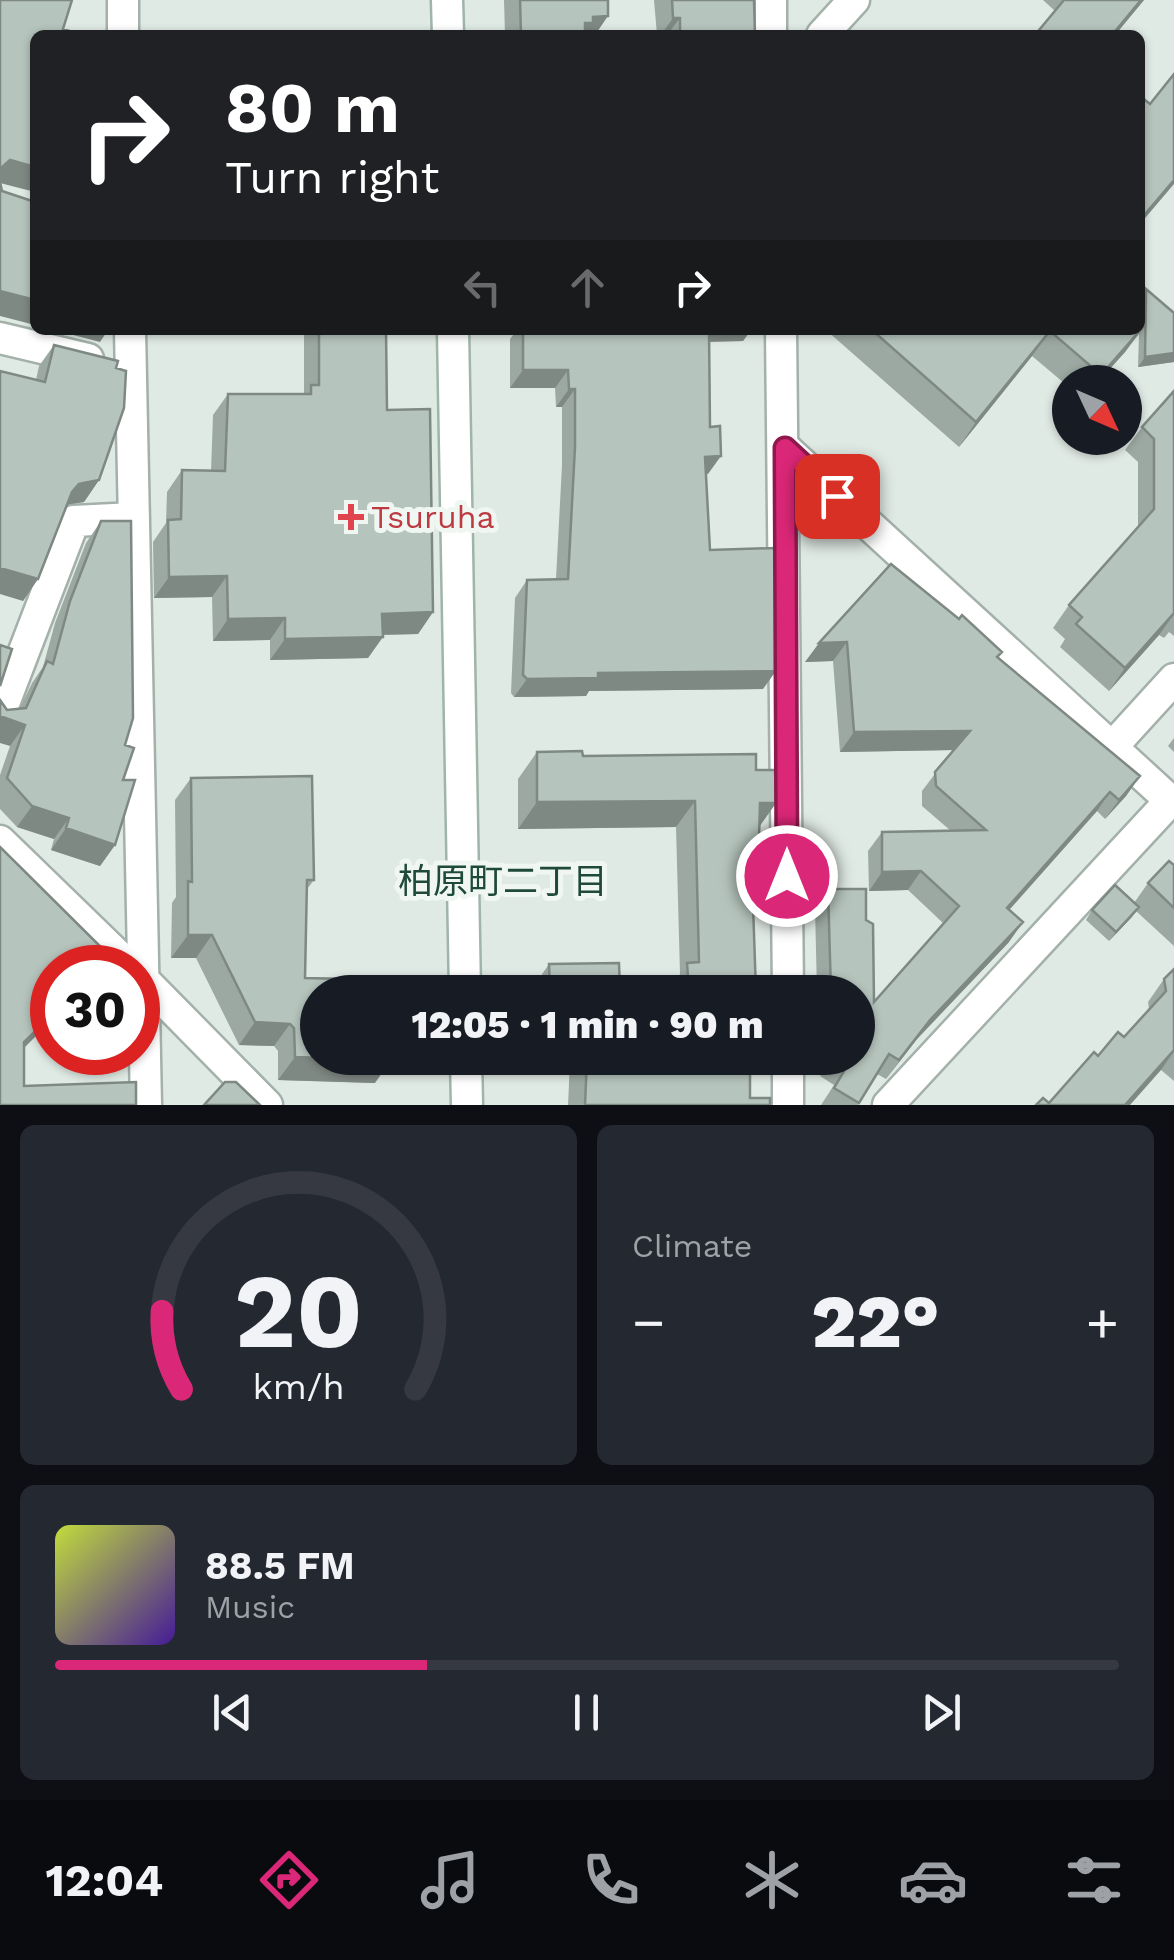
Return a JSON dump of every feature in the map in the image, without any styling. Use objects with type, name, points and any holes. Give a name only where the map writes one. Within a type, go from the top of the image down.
[{"type":"street","points":[[122,0],[123,30]]},
{"type":"street","points":[[447,0],[448,30]]},
{"type":"street","points":[[771,0],[771,30]]},
{"type":"street","points":[[827,30],[854,0]]},
{"type":"street","points":[[130,335],[137,945]]},
{"type":"street","points":[[453,335],[465,975]]},
{"type":"street","points":[[781,335],[788,975]]},
{"type":"street","points":[[0,338],[130,368]]},
{"type":"street","points":[[785,448],[1172,802],[888,1105]]},
{"type":"street","points":[[0,714],[74,521],[134,518]]},
{"type":"street","points":[[1112,747],[1174,679]]},
{"type":"street","points":[[0,841],[107,945]]},
{"type":"street","points":[[160,997],[267,1105]]},
{"type":"street","points":[[144,1075],[146,1105]]},
{"type":"street","points":[[466,1075],[467,1105]]},
{"type":"street","points":[[788,1075],[788,1105]]},
{"type":"building","points":[[0,0],[72,0],[63,29],[66,30],[30,30],[30,166],[10,160],[0,169]]},
{"type":"building","points":[[520,0],[608,0],[608,16],[593,17],[593,23],[585,23],[585,30],[521,30]]},
{"type":"building","points":[[672,0],[754,0],[755,30],[680,30],[680,18],[673,18]]},
{"type":"building","points":[[1064,0],[1141,0],[1116,30],[1039,30]]},
{"type":"building","points":[[1174,74],[1174,180],[1145,214],[1145,100],[1150,104]]},
{"type":"building","points":[[0,182],[2,191],[30,200],[30,299],[0,291]]},
{"type":"building","points":[[1146,289],[1174,313],[1174,353],[1145,357]]},
{"type":"building","points":[[319,335],[386,335],[387,410],[430,409],[433,612],[382,614],[383,637],[285,639],[285,618],[228,619],[227,576],[169,577],[168,520],[181,519],[182,470],[225,471],[228,394],[311,394],[311,385],[319,385]]},
{"type":"building","points":[[523,335],[709,335],[710,427],[720,426],[721,456],[705,457],[710,550],[775,548],[776,671],[598,673],[598,678],[527,679],[523,675],[527,580],[568,579],[575,389],[569,389],[568,370],[523,370]]},
{"type":"building","points":[[878,335],[1047,335],[976,422]]},
{"type":"building","points":[[1055,335],[1136,335],[1110,365],[1089,365]]},
{"type":"building","points":[[54,345],[118,361],[116,368],[126,371],[124,408],[99,480],[79,484],[72,492],[38,579],[0,568],[0,371],[45,382]]},
{"type":"building","points":[[1174,391],[1174,613],[1125,668],[1076,624],[1082,617],[1069,605],[1154,509],[1154,439],[1142,427]]},
{"type":"building","points":[[101,521],[131,521],[133,718],[125,745],[134,748],[123,780],[135,780],[115,845],[66,828],[69,818],[32,806],[7,778],[25,725],[0,716],[0,700],[7,710],[26,708],[47,661],[53,664],[70,601]]},
{"type":"building","points":[[891,564],[959,619],[962,615],[1002,652],[997,657],[1140,776],[1119,800],[1110,792],[1007,908],[1023,922],[930,1020],[899,1060],[889,1054],[859,1103],[834,1088],[842,1075],[875,1075],[875,1001],[959,906],[921,871],[882,872],[882,832],[986,830],[936,786],[935,772],[970,731],[854,732],[847,642],[819,643]]},
{"type":"building","points":[[0,645],[12,649],[0,686]]},
{"type":"building","points":[[582,751],[583,756],[756,754],[756,770],[775,770],[776,803],[760,803],[759,840],[751,847],[755,975],[688,975],[687,963],[699,962],[695,801],[537,802],[537,752]]},
{"type":"building","points":[[312,776],[314,880],[307,880],[305,975],[300,975],[300,1057],[295,1057],[294,1028],[290,1024],[255,1022],[212,935],[188,935],[191,778]]},
{"type":"building","points":[[0,847],[99,945],[30,945],[30,1036],[24,1042],[24,1086],[136,1082],[136,1105],[0,1105]]},
{"type":"building","points":[[1169,861],[1174,865],[1174,908],[1148,883]]},
{"type":"building","points":[[1115,885],[1139,907],[1116,932],[1092,910]]},
{"type":"building","points":[[828,889],[866,889],[866,920],[873,924],[874,975],[831,975]]},
{"type":"building","points":[[619,963],[619,975],[549,975],[549,964]]},
{"type":"building","points":[[1174,969],[1174,1050],[1125,1105],[1036,1105],[1043,1098],[1049,1103],[1094,1052],[1098,1056],[1118,1032],[1124,1037],[1166,991],[1164,979]]},
{"type":"building","points":[[586,1075],[750,1075],[750,1098],[770,1098],[770,1105],[585,1105]]},
{"type":"building","points":[[225,1082],[236,1082],[260,1105],[204,1105]]},
{"type":"place","name":"Tsuruha","points":[[351,517]]},
{"type":"district","name":"柏原町二丁目","points":[[503,881]]},
{"type":"route","points":[[787,876],[785,448],[837,496]]}]
